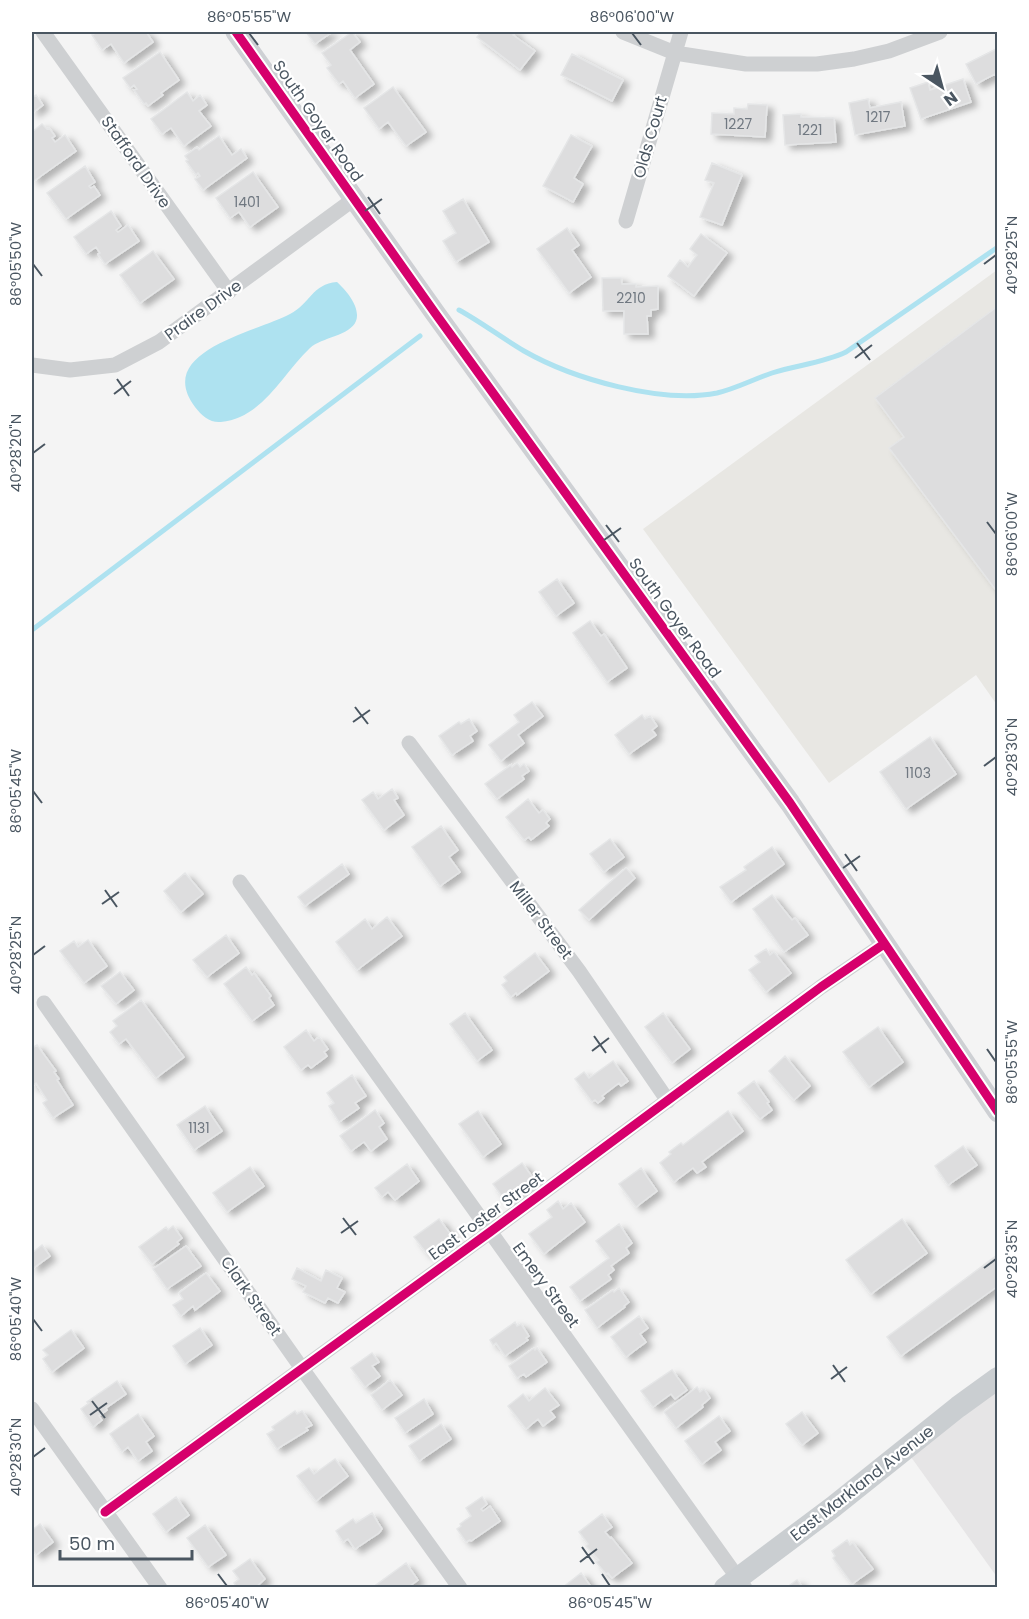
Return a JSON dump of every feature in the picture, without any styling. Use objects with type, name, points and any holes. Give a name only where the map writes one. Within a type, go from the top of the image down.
[{"type":"main road","name":"East Markland Avenue","points":[[736,1584],[958,1407],[998,1378]]},
{"type":"street","name":"Stafford Drive","points":[[43,32],[229,292]]},
{"type":"street","name":"South Goyer Road","points":[[236,32],[790,803],[998,1112]]},
{"type":"street","points":[[623,32],[675,53],[746,64],[817,64],[854,59],[889,51],[940,32]]},
{"type":"street","name":"Olds Court","points":[[626,220],[681,32]]},
{"type":"street","name":"Praire Drive","points":[[32,365],[70,370],[115,365],[159,342],[354,199]]},
{"type":"street","name":"Miller Street","points":[[409,743],[579,971],[668,1101]]},
{"type":"street","name":"Emery Street","points":[[240,882],[490,1232],[736,1584]]},
{"type":"street","name":"East Foster Street","points":[[105,1512],[303,1370],[821,987],[884,944]]},
{"type":"street","name":"Clark Street","points":[[44,1003],[303,1370],[460,1587]]},
{"type":"street","points":[[32,1409],[160,1587]]},
{"type":"shaded area","points":[[997,270],[997,705],[976,675],[829,783],[643,529]]},
{"type":"shaded area","points":[[997,1378],[997,1577],[906,1450]]},
{"type":"water","points":[[337,282],[355,305],[357,316],[353,326],[310,348],[271,393],[249,412],[221,422],[210,420],[200,413],[186,388],[187,371],[198,358],[214,346],[290,314],[297,310],[316,290]]},
{"type":"building","points":[[97,32],[146,32],[153,42],[124,63],[111,44],[102,50],[92,35]]},
{"type":"building","points":[[306,32],[332,32],[315,44]]},
{"type":"building","points":[[352,32],[360,42],[350,50],[374,84],[355,98],[343,81],[339,84],[327,68],[331,65],[322,53]]},
{"type":"building","points":[[481,32],[516,32],[513,35],[535,51],[520,70],[477,37]]},
{"type":"building","points":[[998,48],[998,80],[995,74],[976,84],[966,64]]},
{"type":"building","points":[[160,52],[179,80],[148,106],[134,90],[137,89],[134,85],[130,88],[123,78]]},
{"type":"building","points":[[572,54],[623,80],[612,101],[561,75]]},
{"type":"building","points":[[963,79],[971,102],[921,119],[910,88],[928,82],[930,90]]},
{"type":"building","points":[[393,87],[426,132],[406,146],[388,122],[379,129],[364,108]]},
{"type":"building","points":[[187,92],[193,101],[200,95],[207,105],[199,111],[211,126],[184,146],[171,128],[162,134],[151,119]]},
{"type":"building","points":[[36,95],[43,105],[32,113],[32,98]]},
{"type":"building","points":[[868,99],[870,108],[901,102],[905,126],[855,135],[849,103]]},
{"type":"building","points":[[748,104],[767,105],[765,137],[711,134],[712,113],[734,114],[734,108],[747,109]]},
{"type":"building","points":[[801,114],[801,117],[834,118],[836,142],[785,145],[783,115]]},
{"type":"building","points":[[42,124],[47,129],[49,128],[55,136],[52,138],[55,142],[65,135],[76,151],[34,181],[32,177],[32,132]]},
{"type":"building","points":[[571,135],[592,146],[574,178],[583,184],[573,202],[543,186]]},
{"type":"building","points":[[219,136],[232,155],[241,149],[247,158],[203,190],[195,179],[200,176],[198,173],[196,175],[185,156],[197,147],[199,150]]},
{"type":"building","points":[[712,163],[742,175],[722,225],[700,217],[714,183],[705,180]]},
{"type":"building","points":[[85,166],[95,182],[89,186],[91,188],[94,186],[100,195],[66,219],[47,193]]},
{"type":"building","points":[[253,172],[278,207],[250,227],[239,212],[230,218],[216,198]]},
{"type":"building","points":[[463,199],[489,242],[456,262],[443,241],[456,233],[443,211]]},
{"type":"building","points":[[111,211],[121,226],[116,230],[118,232],[128,225],[139,241],[105,264],[96,247],[86,254],[74,237]]},
{"type":"building","points":[[567,228],[579,245],[572,250],[591,277],[569,293],[537,249]]},
{"type":"building","points":[[701,234],[727,253],[694,296],[668,276],[680,260],[688,267],[697,255],[690,249]]},
{"type":"building","points":[[153,251],[174,279],[140,303],[120,275]]},
{"type":"building","points":[[602,278],[621,278],[622,284],[636,284],[636,287],[658,286],[658,309],[651,310],[651,316],[647,316],[648,334],[624,334],[624,311],[603,311]]},
{"type":"building","points":[[998,306],[998,593],[889,448],[904,437],[875,398]]},
{"type":"building","points":[[557,579],[574,603],[556,616],[539,592]]},
{"type":"building","points":[[590,621],[601,636],[604,634],[627,668],[607,682],[573,633]]},
{"type":"building","points":[[532,702],[543,716],[518,735],[524,743],[501,761],[489,745],[519,722],[514,715]]},
{"type":"building","points":[[642,715],[645,719],[650,716],[657,726],[652,730],[656,735],[629,754],[615,735]]},
{"type":"building","points":[[469,719],[477,731],[470,736],[473,741],[452,755],[439,736],[459,722],[461,724]]},
{"type":"building","points":[[930,737],[956,774],[906,809],[880,772]]},
{"type":"building","points":[[517,763],[520,767],[524,764],[529,771],[522,776],[524,779],[497,799],[485,784]]},
{"type":"building","points":[[392,789],[398,798],[394,800],[404,815],[384,830],[362,800],[373,792],[378,799]]},
{"type":"building","points":[[528,799],[539,813],[543,810],[550,819],[546,823],[549,826],[531,840],[529,837],[524,840],[506,817]]},
{"type":"building","points":[[441,826],[458,850],[449,857],[460,872],[440,886],[412,847]]},
{"type":"building","points":[[610,839],[624,857],[604,872],[590,854]]},
{"type":"building","points":[[772,847],[784,864],[731,902],[720,887],[746,870],[744,867]]},
{"type":"building","points":[[342,864],[349,874],[305,906],[298,897]]},
{"type":"building","points":[[626,868],[635,878],[589,920],[579,910]]},
{"type":"building","points":[[185,873],[203,894],[181,912],[164,891]]},
{"type":"building","points":[[772,895],[792,920],[795,918],[808,935],[784,952],[753,909]]},
{"type":"building","points":[[387,917],[402,936],[357,970],[336,942],[365,919],[372,929]]},
{"type":"building","points":[[226,935],[239,953],[207,977],[193,960]]},
{"type":"building","points":[[88,940],[107,966],[84,983],[60,951],[74,941],[78,947]]},
{"type":"building","points":[[766,949],[770,955],[774,952],[791,973],[766,992],[749,970],[760,962],[755,956]]},
{"type":"building","points":[[535,953],[549,971],[511,997],[502,985],[507,981],[504,977]]},
{"type":"building","points":[[246,967],[252,975],[254,973],[271,996],[269,998],[274,1005],[252,1021],[224,984]]},
{"type":"building","points":[[120,972],[134,990],[116,1004],[101,986]]},
{"type":"building","points":[[141,1000],[184,1057],[156,1078],[126,1039],[119,1044],[110,1032],[117,1026],[113,1021]]},
{"type":"building","points":[[465,1013],[492,1050],[477,1061],[450,1024]]},
{"type":"building","points":[[663,1013],[690,1049],[672,1063],[645,1027]]},
{"type":"building","points":[[878,1027],[903,1062],[869,1087],[843,1052]]},
{"type":"building","points":[[306,1030],[314,1041],[319,1037],[328,1049],[324,1052],[327,1056],[311,1068],[308,1065],[301,1070],[284,1047]]},
{"type":"building","points":[[37,1045],[56,1071],[54,1072],[59,1079],[57,1080],[73,1105],[53,1118],[43,1103],[47,1100],[36,1083],[32,1086],[32,1048]]},
{"type":"building","points":[[785,1056],[810,1086],[794,1100],[769,1071]]},
{"type":"building","points":[[613,1061],[628,1081],[621,1086],[619,1083],[602,1096],[604,1098],[598,1103],[595,1100],[592,1102],[575,1079],[584,1072],[589,1078]]},
{"type":"building","points":[[352,1075],[366,1096],[355,1103],[359,1108],[339,1122],[329,1106],[334,1103],[327,1093]]},
{"type":"building","points":[[754,1081],[772,1110],[760,1119],[738,1093]]},
{"type":"building","points":[[205,1106],[222,1131],[194,1150],[177,1125]]},
{"type":"building","points":[[375,1110],[384,1123],[379,1127],[387,1139],[371,1151],[364,1142],[351,1151],[340,1136]]},
{"type":"building","points":[[478,1111],[501,1144],[483,1157],[459,1124]]},
{"type":"building","points":[[728,1111],[743,1131],[702,1162],[706,1167],[697,1173],[693,1168],[674,1182],[660,1163],[671,1154],[669,1152],[681,1143],[683,1145]]},
{"type":"building","points":[[963,1146],[977,1165],[948,1185],[935,1166]]},
{"type":"building","points":[[522,1163],[534,1179],[505,1201],[493,1184]]},
{"type":"building","points":[[407,1164],[419,1181],[395,1200],[388,1192],[382,1197],[375,1188]]},
{"type":"building","points":[[250,1167],[264,1186],[227,1212],[213,1193]]},
{"type":"building","points":[[641,1168],[657,1191],[636,1207],[619,1184]]},
{"type":"building","points":[[558,1201],[563,1209],[571,1203],[585,1222],[544,1254],[529,1234],[552,1217],[547,1210]]},
{"type":"building","points":[[439,1219],[452,1236],[427,1254],[414,1237]]},
{"type":"building","points":[[902,1219],[927,1253],[871,1294],[846,1260]]},
{"type":"building","points":[[619,1224],[632,1243],[626,1248],[629,1253],[611,1266],[614,1270],[608,1275],[611,1279],[580,1301],[570,1287],[609,1258],[596,1241]]},
{"type":"building","points":[[173,1226],[182,1238],[177,1242],[179,1244],[152,1264],[139,1247],[166,1227],[168,1230]]},
{"type":"building","points":[[42,1245],[50,1256],[32,1269],[32,1253]]},
{"type":"building","points":[[186,1246],[201,1266],[167,1289],[153,1269]]},
{"type":"building","points":[[996,1256],[998,1286],[901,1356],[887,1337]]},
{"type":"building","points":[[297,1268],[321,1281],[326,1270],[342,1278],[337,1288],[345,1292],[338,1303],[328,1298],[325,1303],[303,1292],[306,1286],[292,1279]]},
{"type":"building","points":[[206,1273],[220,1291],[195,1310],[193,1306],[181,1316],[173,1305],[183,1299],[179,1293]]},
{"type":"building","points":[[619,1288],[629,1302],[597,1328],[585,1310]]},
{"type":"building","points":[[639,1316],[648,1328],[640,1334],[646,1342],[626,1357],[611,1337]]},
{"type":"building","points":[[515,1322],[517,1326],[521,1324],[529,1336],[526,1338],[528,1340],[505,1356],[496,1343],[493,1345],[490,1340]]},
{"type":"building","points":[[200,1328],[212,1345],[185,1364],[173,1346]]},
{"type":"building","points":[[71,1330],[84,1348],[52,1372],[43,1359],[48,1355],[43,1350]]},
{"type":"building","points":[[534,1348],[535,1350],[537,1348],[547,1362],[526,1377],[524,1374],[517,1378],[509,1366]]},
{"type":"building","points":[[372,1353],[379,1362],[372,1366],[380,1376],[365,1387],[351,1368]]},
{"type":"building","points":[[672,1370],[687,1390],[675,1399],[671,1394],[653,1407],[641,1391]]},
{"type":"building","points":[[390,1380],[402,1395],[382,1410],[371,1395]]},
{"type":"building","points":[[117,1381],[126,1394],[106,1408],[107,1410],[99,1416],[102,1420],[93,1427],[81,1409],[89,1403],[87,1402]]},
{"type":"building","points":[[697,1387],[700,1392],[704,1389],[710,1398],[702,1405],[703,1407],[676,1428],[664,1412]]},
{"type":"building","points":[[545,1388],[559,1405],[550,1411],[555,1417],[543,1426],[538,1419],[526,1429],[508,1406],[523,1394],[529,1401]]},
{"type":"building","points":[[424,1399],[433,1414],[405,1433],[395,1418]]},
{"type":"building","points":[[295,1411],[297,1414],[302,1411],[312,1425],[306,1428],[308,1430],[277,1449],[267,1434],[274,1430],[272,1427]]},
{"type":"building","points":[[802,1412],[818,1433],[802,1445],[786,1424]]},
{"type":"building","points":[[138,1414],[154,1436],[146,1442],[152,1451],[138,1461],[128,1447],[122,1452],[110,1434]]},
{"type":"building","points":[[719,1416],[730,1431],[715,1442],[721,1450],[702,1464],[685,1441]]},
{"type":"building","points":[[441,1424],[451,1439],[419,1461],[409,1446]]},
{"type":"building","points":[[335,1459],[348,1476],[316,1501],[297,1476],[309,1468],[314,1474]]},
{"type":"building","points":[[176,1497],[189,1515],[166,1532],[153,1514]]},
{"type":"building","points":[[482,1497],[487,1504],[481,1509],[483,1511],[490,1506],[500,1521],[466,1542],[457,1529],[471,1516],[466,1508]]},
{"type":"building","points":[[372,1513],[382,1529],[379,1533],[355,1549],[348,1539],[343,1542],[336,1531],[353,1519],[356,1523]]},
{"type":"building","points":[[602,1514],[612,1527],[605,1532],[632,1563],[612,1578],[596,1562],[599,1560],[586,1546],[588,1544],[579,1532]]},
{"type":"building","points":[[40,1524],[53,1542],[36,1555],[32,1549],[32,1530]]},
{"type":"building","points":[[205,1525],[226,1555],[208,1567],[187,1538]]},
{"type":"building","points":[[847,1540],[850,1545],[853,1543],[873,1569],[852,1584],[833,1558],[835,1556],[832,1551]]},
{"type":"building","points":[[250,1559],[265,1579],[255,1588],[237,1588],[234,1583],[239,1579],[233,1571]]},
{"type":"building","points":[[406,1563],[418,1580],[407,1588],[378,1588],[376,1585]]},
{"type":"building","points":[[581,1573],[592,1588],[562,1588]]},
{"type":"building","points":[[797,1580],[803,1588],[786,1588]]},
{"type":"waterway","points":[[459,310],[524,351],[567,371],[618,387],[644,392],[695,396],[731,389],[772,373],[828,359],[846,352],[998,247]]},
{"type":"waterway","points":[[32,630],[420,336]]},
{"type":"cycle path","points":[[236,32],[435,313],[790,803],[998,1112]]},
{"type":"cycle path","points":[[105,1512],[490,1232],[821,987],[884,944]]}]
